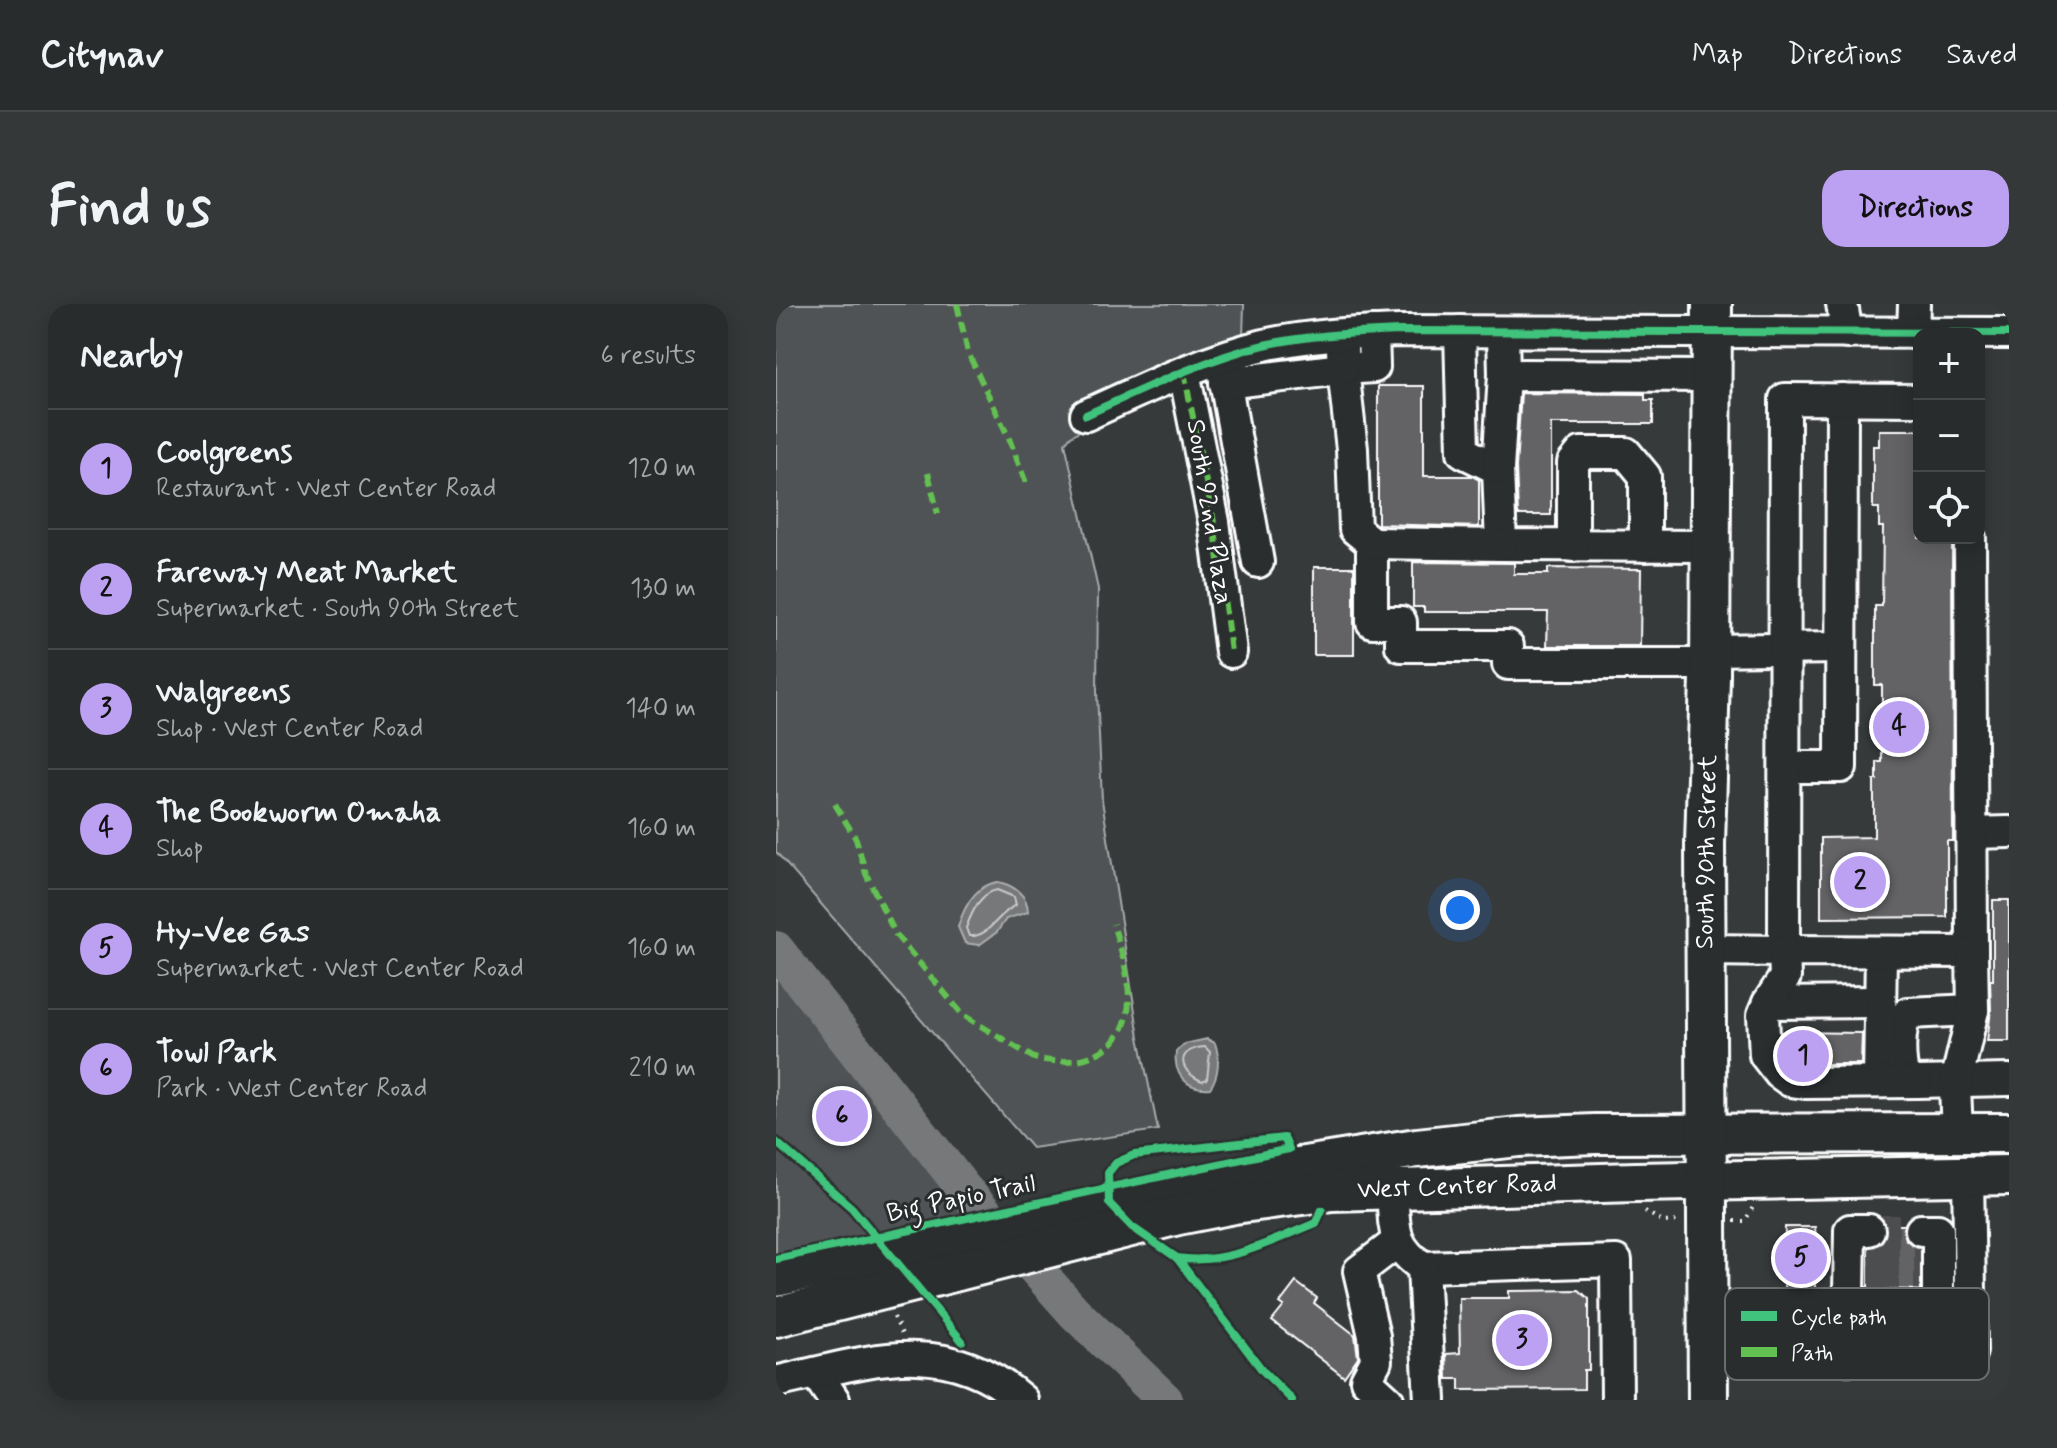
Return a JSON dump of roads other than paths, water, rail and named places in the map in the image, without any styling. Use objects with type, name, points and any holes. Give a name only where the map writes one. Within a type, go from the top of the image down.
[{"type":"main road","name":"South 90th Street","points":[[1708,1400],[1706,814],[1712,319]]},
{"type":"main road","name":"West Center Road","points":[[776,1317],[891,1289],[1308,1164],[1486,1140],[1595,1134],[2009,1133]]},
{"type":"main road","name":"West Center Road","points":[[776,1277],[861,1258],[1169,1205],[1234,1204],[1332,1191],[2009,1175]]},
{"type":"street","points":[[1223,371],[1264,346],[1390,322],[1460,331],[1503,332],[1712,319],[1914,319],[1947,328]]},
{"type":"street","points":[[1086,415],[1184,372],[1374,367],[1390,322]]},
{"type":"street","points":[[1460,331],[1463,452],[1498,469]]},
{"type":"street","points":[[1501,545],[1498,469],[1504,375],[1503,332]]},
{"type":"street","points":[[1341,333],[1352,449],[1355,529],[1372,543],[1710,546]]},
{"type":"street","points":[[1985,334],[2009,333]]},
{"type":"street","points":[[1223,371],[1258,562]]},
{"type":"street","name":"South 92nd Plaza","points":[[1184,372],[1214,522],[1231,652]]},
{"type":"street","points":[[1504,375],[1711,376]]},
{"type":"street","points":[[1913,400],[1785,399],[1785,977],[1763,1015],[1765,1055],[1790,1081],[1805,1083],[2009,1080]]},
{"type":"street","points":[[1785,767],[1841,767],[1842,399]]},
{"type":"street","points":[[1573,546],[1573,463],[1581,453],[1626,453],[1645,476],[1645,546]]},
{"type":"street","points":[[1372,543],[1372,622],[1401,622],[1401,646],[1508,646],[1508,664],[1710,657],[1785,648],[1841,648]]},
{"type":"street","points":[[1957,1133],[1956,1082],[1973,1010],[1970,544]]},
{"type":"street","points":[[1972,833],[2009,832]]},
{"type":"street","points":[[1706,950],[1972,952]]},
{"type":"street","points":[[1879,1082],[1881,952]]},
{"type":"street","points":[[1768,1003],[1879,1002]]},
{"type":"street","points":[[1916,1082],[1904,1077],[1902,1071],[1903,1018],[1908,1013],[1973,1010]]},
{"type":"street","points":[[1968,1176],[1970,1288]]},
{"type":"street","points":[[1392,1190],[1397,1242],[1411,1259],[1423,1267],[1616,1261],[1617,1400]]},
{"type":"street","points":[[1388,1400],[1366,1380],[1376,1361],[1374,1336],[1359,1271],[1397,1242]]},
{"type":"street","points":[[1423,1267],[1430,1400]]},
{"type":"street","points":[[1856,1288],[1859,1267],[1929,1268],[1950,1288]]},
{"type":"street","points":[[776,1382],[872,1361],[919,1357],[976,1369],[1018,1397]]},
{"type":"street","points":[[816,1373],[834,1400]]},
{"type":"water","points":[[998,882],[1019,892],[1028,912],[1006,919],[997,932],[979,945],[965,943],[958,927],[967,905],[983,887]]},
{"type":"water","points":[[1207,1039],[1215,1043],[1218,1066],[1210,1088],[1202,1088],[1183,1079],[1177,1067],[1176,1051],[1185,1044]]},
{"type":"waterway","points":[[776,949],[964,1189],[1075,1313],[1165,1400]]},
{"type":"tunnel","points":[[1869,1230],[1921,1230]]},
{"type":"tunnel","points":[[1869,1254],[1921,1253]]},
{"type":"tunnel","points":[[1869,1280],[1921,1280]]},
{"type":"place","name":"The Bookworm Omaha","points":[[1899,727]]},
{"type":"place","name":"Fareway Meat Market","points":[[1860,882]]},
{"type":"place","name":"Coolgreens","points":[[1803,1056]]},
{"type":"place","name":"Towl Park","points":[[842,1116]]},
{"type":"place","name":"Hy-Vee Gas","points":[[1801,1258]]},
{"type":"place","name":"Walgreens","points":[[1522,1340]]}]
